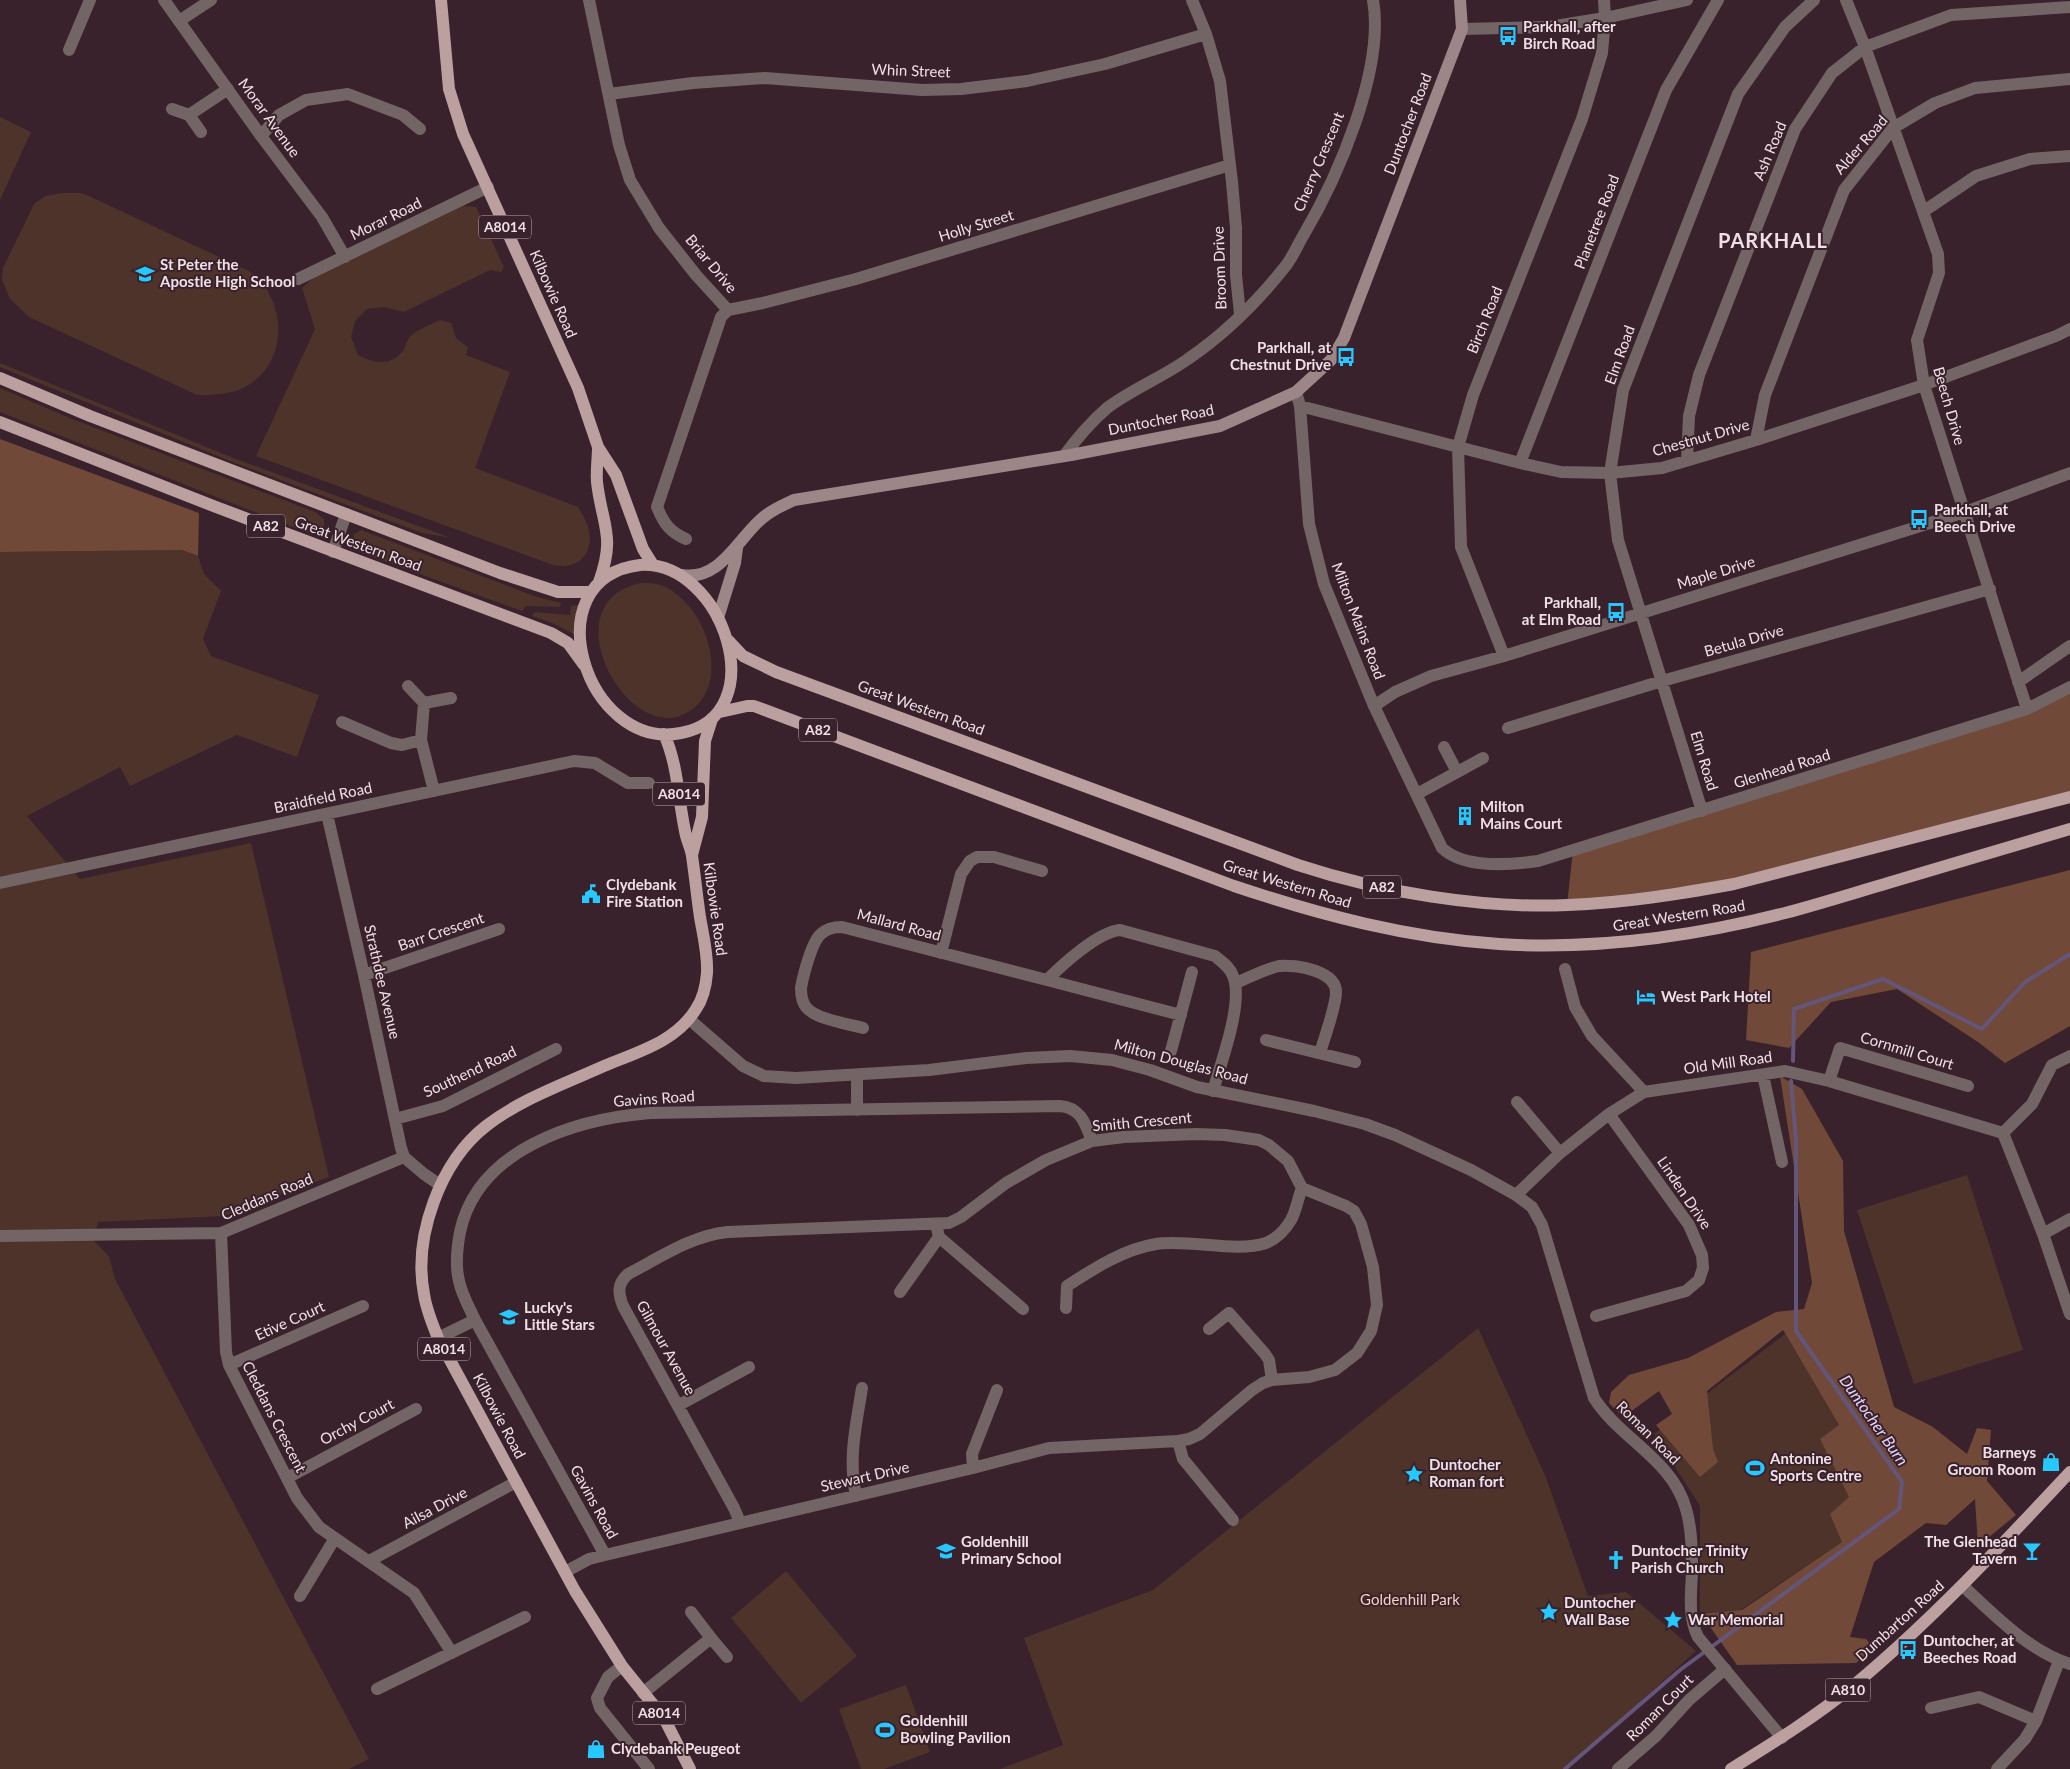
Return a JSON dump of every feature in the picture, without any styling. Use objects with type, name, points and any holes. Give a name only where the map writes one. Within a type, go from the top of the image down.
[{"type":"main road","name":"Kilbowie Road","points":[[441,0],[449,89],[463,134],[578,388],[598,446],[616,475],[643,549],[653,565]]},
{"type":"main road","name":"Duntocher Road","points":[[682,575],[691,577],[718,565],[737,548],[759,520],[775,509],[794,500],[1064,456],[1220,426],[1296,392],[1331,360],[1344,338],[1462,29],[1460,0]]},
{"type":"main road","name":"Great Western Road","points":[[0,378],[90,416],[530,584],[564,593],[590,592]]},
{"type":"main road","name":"Great Western Road","points":[[0,422],[333,552],[551,633],[568,644],[584,665]]},
{"type":"main road","name":"A8014","points":[[598,446],[597,482],[608,530],[609,546],[607,560],[599,582]]},
{"type":"main road","name":"Duntocher Road","points":[[718,618],[735,563],[737,548]]},
{"type":"main road","name":"A82","points":[[653,565],[682,575],[700,592],[718,618],[728,640],[731,672],[727,692],[716,716],[688,732],[664,734],[640,729],[619,717],[602,698],[584,665],[581,652],[581,624],[590,592],[599,582],[624,568],[653,565]]},
{"type":"main road","name":"Great Western Road","points":[[728,640],[743,656],[776,672],[1301,866],[1382,887],[1472,901],[1567,906],[1640,900],[1683,894],[1734,884],[2070,797]]},
{"type":"main road","name":"Great Western Road","points":[[716,716],[747,706],[754,706],[1198,872],[1293,905],[1344,920],[1403,932],[1499,944],[1563,945],[1608,943],[1688,934],[1727,927],[1787,912],[2070,829]]},
{"type":"main road","name":"Kilbowie Road","points":[[692,854],[702,817],[705,741],[716,716]]},
{"type":"main road","name":"Kilbowie Road","points":[[664,734],[672,756],[685,832],[692,854],[706,950],[707,975],[703,996],[689,1019],[678,1031],[649,1048],[576,1078],[512,1108],[484,1127],[467,1145],[440,1185],[430,1212],[423,1247],[422,1265],[424,1293],[438,1338],[565,1572],[622,1666],[664,1718],[690,1769]]},
{"type":"main road","name":"Dumbarton Road","points":[[1731,1769],[1782,1738],[1853,1686],[1963,1586],[2070,1472]]},
{"type":"street","points":[[69,50],[90,0]]},
{"type":"street","name":"Morar Avenue","points":[[164,0],[261,136],[322,217],[345,257]]},
{"type":"street","points":[[179,21],[211,0]]},
{"type":"street","name":"Briar Drive","points":[[589,0],[618,145],[630,180],[659,228],[696,275],[728,310],[721,317],[657,508],[664,524],[669,530],[686,539]]},
{"type":"street","name":"Broom Drive","points":[[1064,456],[1081,433],[1108,407],[1188,360],[1240,314],[1236,275],[1236,228],[1220,81],[1206,34],[1192,0]]},
{"type":"street","name":"Cherry Crescent","points":[[1240,314],[1285,267],[1322,203],[1351,134],[1374,48],[1373,0]]},
{"type":"street","name":"Birch Road","points":[[1504,656],[1461,547],[1458,448],[1473,395],[1582,119],[1602,53],[1605,18],[1604,0]]},
{"type":"street","points":[[1462,29],[1548,27],[1605,18],[1687,0]]},
{"type":"street","name":"Planetree Road","points":[[1520,463],[1666,90],[1718,0]]},
{"type":"street","name":"Elm Road","points":[[1702,811],[1618,540],[1610,473],[1623,390],[1738,94],[1786,27],[1814,0]]},
{"type":"street","name":"Beech Drive","points":[[1846,0],[1865,47],[1938,254],[1939,274],[1917,340],[1924,385],[2027,709]]},
{"type":"street","points":[[2068,0],[2070,6]]},
{"type":"street","name":"Ash Road","points":[[1687,460],[1689,416],[1699,375],[1795,129],[1832,73],[1865,47],[1951,15],[2070,6]]},
{"type":"street","name":"Whin Street","points":[[609,94],[693,83],[765,78],[922,90],[961,89],[1027,81],[1105,64],[1206,34]]},
{"type":"street","name":"Alder Road","points":[[1756,440],[1765,395],[1844,190],[1893,128],[1935,103],[1975,88],[2070,79]]},
{"type":"street","points":[[189,115],[228,89]]},
{"type":"street","points":[[261,136],[279,116],[306,100],[348,94],[402,115],[420,130]]},
{"type":"street","points":[[172,108],[189,115],[201,132]]},
{"type":"street","points":[[1924,211],[1976,176],[2030,159],[2070,156]]},
{"type":"street","name":"Holly Street","points":[[728,310],[856,279],[1230,165]]},
{"type":"street","name":"Morar Road","points":[[298,279],[488,187]]},
{"type":"street","name":"Chestnut Drive","points":[[1300,406],[1458,448],[1561,472],[1610,473],[1662,468],[1756,440],[1924,385],[2056,336],[2070,329]]},
{"type":"street","name":"Milton Mains Road","points":[[1296,392],[1300,406],[1309,524],[1324,584],[1374,706],[1442,848]]},
{"type":"street","name":"Maple Drive","points":[[1374,706],[1395,692],[1431,676],[1504,656],[1965,512],[2070,473]]},
{"type":"street","points":[[333,552],[346,514]]},
{"type":"street","name":"Betula Drive","points":[[1508,728],[1662,681],[1990,589]]},
{"type":"street","points":[[2018,682],[2070,646]]},
{"type":"street","points":[[408,686],[424,703],[421,740],[434,791]]},
{"type":"street","name":"Glenhead Road","points":[[1442,848],[1447,853],[1471,861],[1492,864],[1538,861],[2027,709],[2070,687]]},
{"type":"street","points":[[424,703],[451,698]]},
{"type":"street","points":[[342,722],[391,743],[402,744],[421,740]]},
{"type":"street","points":[[1444,747],[1457,772]]},
{"type":"street","points":[[1417,794],[1483,758]]},
{"type":"street","name":"Braidfield Road","points":[[0,883],[574,761],[595,763],[628,784],[649,783]]},
{"type":"street","name":"Strathdee Avenue","points":[[327,814],[404,1157]]},
{"type":"street","points":[[940,953],[961,874],[970,861],[977,857],[994,857],[1042,872]]},
{"type":"street","name":"Mallard Road","points":[[863,1028],[820,1016],[806,1007],[801,988],[815,942],[820,934],[835,927],[842,927],[1181,1015]]},
{"type":"street","name":"Barr Crescent","points":[[364,975],[499,929]]},
{"type":"street","points":[[1047,980],[1058,969],[1097,940],[1120,930],[1215,956],[1233,973],[1237,996],[1213,1091]]},
{"type":"street","points":[[1236,982],[1268,969],[1289,966],[1325,974],[1331,978],[1336,993],[1320,1053]]},
{"type":"street","points":[[1565,969],[1575,1006],[1592,1036],[1644,1092]]},
{"type":"street","points":[[1172,1051],[1192,972]]},
{"type":"street","name":"Milton Douglas Road","points":[[689,1019],[743,1066],[759,1074],[776,1078],[929,1070],[1026,1058],[1070,1056],[1112,1060],[1213,1091],[1314,1111],[1365,1124],[1422,1146],[1516,1195]]},
{"type":"street","points":[[1266,1040],[1355,1062]]},
{"type":"street","name":"Cornmill Court","points":[[1829,1080],[1840,1048],[1968,1086]]},
{"type":"street","name":"Southend Road","points":[[395,1119],[443,1106],[556,1049]]},
{"type":"street","points":[[2070,1056],[2052,1065],[2032,1104],[2003,1133],[2043,1234],[2070,1314]]},
{"type":"street","name":"Old Mill Road","points":[[1516,1195],[1560,1153],[1608,1114],[1644,1092],[1785,1071],[1829,1080],[2003,1133]]},
{"type":"street","points":[[857,1075],[857,1110]]},
{"type":"street","points":[[1763,1075],[1782,1162]]},
{"type":"street","points":[[1517,1102],[1560,1153]]},
{"type":"street","name":"Gavins Road","points":[[605,1555],[475,1320],[458,1280],[456,1263],[463,1218],[477,1190],[491,1174],[541,1140],[576,1126],[629,1115],[1067,1107],[1074,1109],[1080,1114],[1092,1141]]},
{"type":"street","name":"Linden Drive","points":[[1596,1316],[1686,1291],[1699,1280],[1703,1268],[1697,1241],[1689,1225],[1608,1114]]},
{"type":"street","name":"Smith Crescent","points":[[930,1224],[955,1220],[1022,1173],[1046,1160],[1092,1141],[1169,1134],[1246,1137],[1269,1144],[1281,1153],[1288,1161],[1302,1188]]},
{"type":"street","points":[[404,1157],[440,1185]]},
{"type":"street","name":"Cleddans Road","points":[[0,1236],[221,1233],[404,1157]]},
{"type":"street","points":[[1066,1308],[1067,1286],[1094,1269],[1136,1250],[1153,1245],[1176,1242],[1244,1246],[1266,1243],[1280,1235],[1291,1220],[1302,1188]]},
{"type":"street","name":"Stewart Drive","points":[[565,1572],[590,1559],[605,1555],[973,1468],[1049,1448],[1178,1441],[1200,1434],[1252,1390],[1272,1380],[1322,1374],[1335,1370],[1347,1362],[1366,1342],[1371,1331],[1377,1305],[1373,1268],[1358,1217],[1346,1206],[1302,1188]]},
{"type":"street","name":"Roman Road","points":[[1516,1195],[1532,1207],[1542,1225],[1594,1398],[1609,1418],[1655,1458],[1674,1483],[1681,1496],[1689,1520],[1692,1570],[1691,1609],[1692,1622],[1698,1637],[1782,1738]]},
{"type":"street","points":[[2043,1234],[2070,1219]]},
{"type":"street","points":[[930,1224],[939,1237],[1023,1309]]},
{"type":"street","name":"Gilmour Avenue","points":[[740,1522],[679,1406],[623,1306],[619,1291],[620,1285],[628,1274],[714,1233],[930,1224]]},
{"type":"street","name":"Cleddans Crescent","points":[[221,1233],[226,1352],[229,1365],[297,1498],[319,1527],[414,1593],[452,1653]]},
{"type":"street","points":[[900,1292],[939,1237]]},
{"type":"street","name":"Etive Court","points":[[229,1365],[363,1306]]},
{"type":"street","points":[[1209,1330],[1229,1313],[1265,1354],[1272,1380]]},
{"type":"street","points":[[438,1338],[475,1320]]},
{"type":"street","points":[[679,1406],[749,1367]]},
{"type":"street","points":[[856,1496],[851,1456],[862,1388]]},
{"type":"street","points":[[973,1468],[972,1454],[997,1390]]},
{"type":"street","name":"Orchy Court","points":[[287,1478],[416,1409]]},
{"type":"street","points":[[1178,1441],[1184,1459],[1193,1472],[1233,1520]]},
{"type":"street","name":"Ailsa Drive","points":[[369,1561],[516,1482]]},
{"type":"street","points":[[300,1596],[335,1538]]},
{"type":"street","points":[[1963,1586],[2009,1628],[2065,1662],[2025,1739],[1997,1769]]},
{"type":"street","points":[[691,1612],[727,1657]]},
{"type":"street","points":[[377,1689],[525,1617]]},
{"type":"street","points":[[643,1693],[711,1638]]},
{"type":"street","name":"Roman Court","points":[[1618,1769],[1656,1736],[1722,1665]]},
{"type":"street","points":[[622,1666],[608,1677],[597,1698],[600,1708],[649,1769]]},
{"type":"street","points":[[1931,1708],[1979,1697],[2036,1721]]},
{"type":"green space","points":[[0,117],[31,132],[0,200]]},
{"type":"green space","points":[[62,193],[80,193],[89,196],[249,271],[260,280],[271,297],[278,325],[278,340],[268,367],[258,378],[245,387],[233,392],[197,395],[29,317],[10,299],[2,280],[3,268],[34,204],[45,196]]},
{"type":"green space","points":[[463,206],[476,207],[504,267],[501,272],[490,270],[404,312],[384,307],[367,309],[355,321],[351,337],[358,355],[370,360],[387,361],[392,360],[403,351],[413,334],[440,320],[451,323],[456,338],[468,347],[466,355],[510,372],[475,468],[578,507],[587,524],[590,542],[584,556],[578,562],[571,565],[553,565],[256,456],[315,329],[302,288],[314,277]]},
{"type":"green space","points":[[0,363],[236,459],[451,538],[422,533],[235,463],[0,367]]},
{"type":"green space","points":[[0,388],[72,419],[315,512],[324,519],[324,530],[320,534],[315,535],[303,531],[0,412]]},
{"type":"green space","points":[[361,530],[534,596],[561,603],[560,607],[526,606],[522,611],[362,553],[356,550],[351,543],[354,534]]},
{"type":"green space","points":[[182,550],[198,556],[204,574],[221,591],[203,639],[211,656],[319,695],[297,757],[237,735],[130,786],[120,767],[27,816],[80,879],[251,843],[329,1177],[224,1216],[98,1222],[94,1241],[109,1256],[115,1279],[369,1759],[349,1769],[0,1769],[0,552]]},
{"type":"green space","points":[[641,583],[660,585],[677,594],[700,622],[707,639],[711,657],[711,675],[707,691],[697,705],[673,718],[649,714],[627,698],[610,674],[600,646],[600,619],[613,596]]},
{"type":"green space","points":[[580,605],[576,635],[552,623],[532,616],[534,612],[570,615],[571,606]]},
{"type":"green space","points":[[1967,1175],[2023,1350],[1914,1384],[1857,1210]]},
{"type":"green space","name":"Goldenhill Park","points":[[1478,1328],[1545,1475],[1588,1596],[1626,1592],[1696,1651],[1566,1769],[1000,1769],[1063,1745],[1024,1638],[1153,1590]]},
{"type":"green space","name":"Antonine Sports Centre","points":[[1785,1334],[1839,1425],[1821,1439],[1849,1497],[1842,1542],[1712,1629],[1700,1612],[1700,1506],[1654,1434]]},
{"type":"green space","points":[[786,1571],[857,1656],[801,1703],[731,1618]]},
{"type":"green space","name":"Goldenhill Bowling Pavilion","points":[[906,1685],[930,1752],[884,1769],[861,1769],[839,1709]]},
{"type":"shaded area","points":[[0,439],[199,513],[198,556],[182,550],[0,552]]},
{"type":"shaded area","points":[[2070,687],[2070,797],[1734,884],[1567,905],[1573,850],[2027,709]]},
{"type":"shaded area","points":[[2070,870],[2070,1026],[2005,1063],[1978,1042],[1897,989],[1831,1002],[1789,1048],[1746,1040],[1751,952]]},
{"type":"shaded area","points":[[1780,1076],[1802,1089],[1843,1161],[1844,1231],[1894,1407],[1933,1427],[1967,1454],[1977,1428],[1991,1430],[1987,1481],[2016,1515],[1978,1546],[1975,1499],[1946,1525],[1926,1523],[1874,1562],[1850,1637],[1866,1639],[1874,1648],[1856,1663],[1737,1665],[1701,1614],[1742,1610],[1842,1542],[1830,1514],[1849,1497],[1820,1439],[1839,1425],[1783,1330],[1707,1391],[1713,1449],[1718,1462],[1700,1477],[1656,1425],[1672,1414],[1659,1391],[1623,1417],[1609,1403],[1611,1392],[1629,1375],[1688,1358],[1776,1312],[1804,1309],[1812,1283]]},
{"type":"waterway","name":"Duntocher Burn","points":[[1793,1061],[1794,1009],[1883,979],[1982,1029],[2024,983],[2070,954]]},
{"type":"waterway","name":"Duntocher Burn","points":[[1565,1769],[1680,1670],[1899,1509],[1902,1482],[1796,1331],[1796,1140],[1791,1081]]},
{"type":"place","name":"Parkhall, after Birch Road","points":[[1508,36]]},
{"type":"place","name":"St Peter the Apostle High School","points":[[145,274]]},
{"type":"place","name":"Parkhall, at Chestnut Drive","points":[[1346,357]]},
{"type":"place","name":"Parkhall, at Beech Drive","points":[[1919,519]]},
{"type":"place","name":"Parkhall, at Elm Road","points":[[1616,612]]},
{"type":"place","name":"Milton Mains Court","points":[[1465,816]]},
{"type":"place","name":"Clydebank Fire Station","points":[[591,894]]},
{"type":"place","name":"West Park Hotel","points":[[1646,997]]},
{"type":"place","name":"Lucky's Little Stars","points":[[509,1317]]},
{"type":"place","name":"Barneys Groom Room","points":[[2051,1462]]},
{"type":"place","name":"Antonine Sports Centre","points":[[1755,1468]]},
{"type":"place","name":"Duntocher Roman fort","points":[[1414,1474]]},
{"type":"place","name":"Goldenhill Primary School","points":[[946,1551]]},
{"type":"place","name":"The Glenhead Tavern","points":[[2032,1551]]},
{"type":"place","name":"Duntocher Trinity Parish Church","points":[[1616,1560]]},
{"type":"place","name":"Duntocher Wall Base","points":[[1549,1612]]},
{"type":"place","name":"War Memorial","points":[[1673,1620]]},
{"type":"place","name":"Duntocher, at Beeches Road","points":[[1908,1650]]},
{"type":"place","name":"Goldenhill Bowling Pavilion","points":[[885,1730]]},
{"type":"place","name":"Clydebank Peugeot","points":[[596,1749]]},
{"type":"district","name":"PARKHALL","points":[[1773,241]]}]
